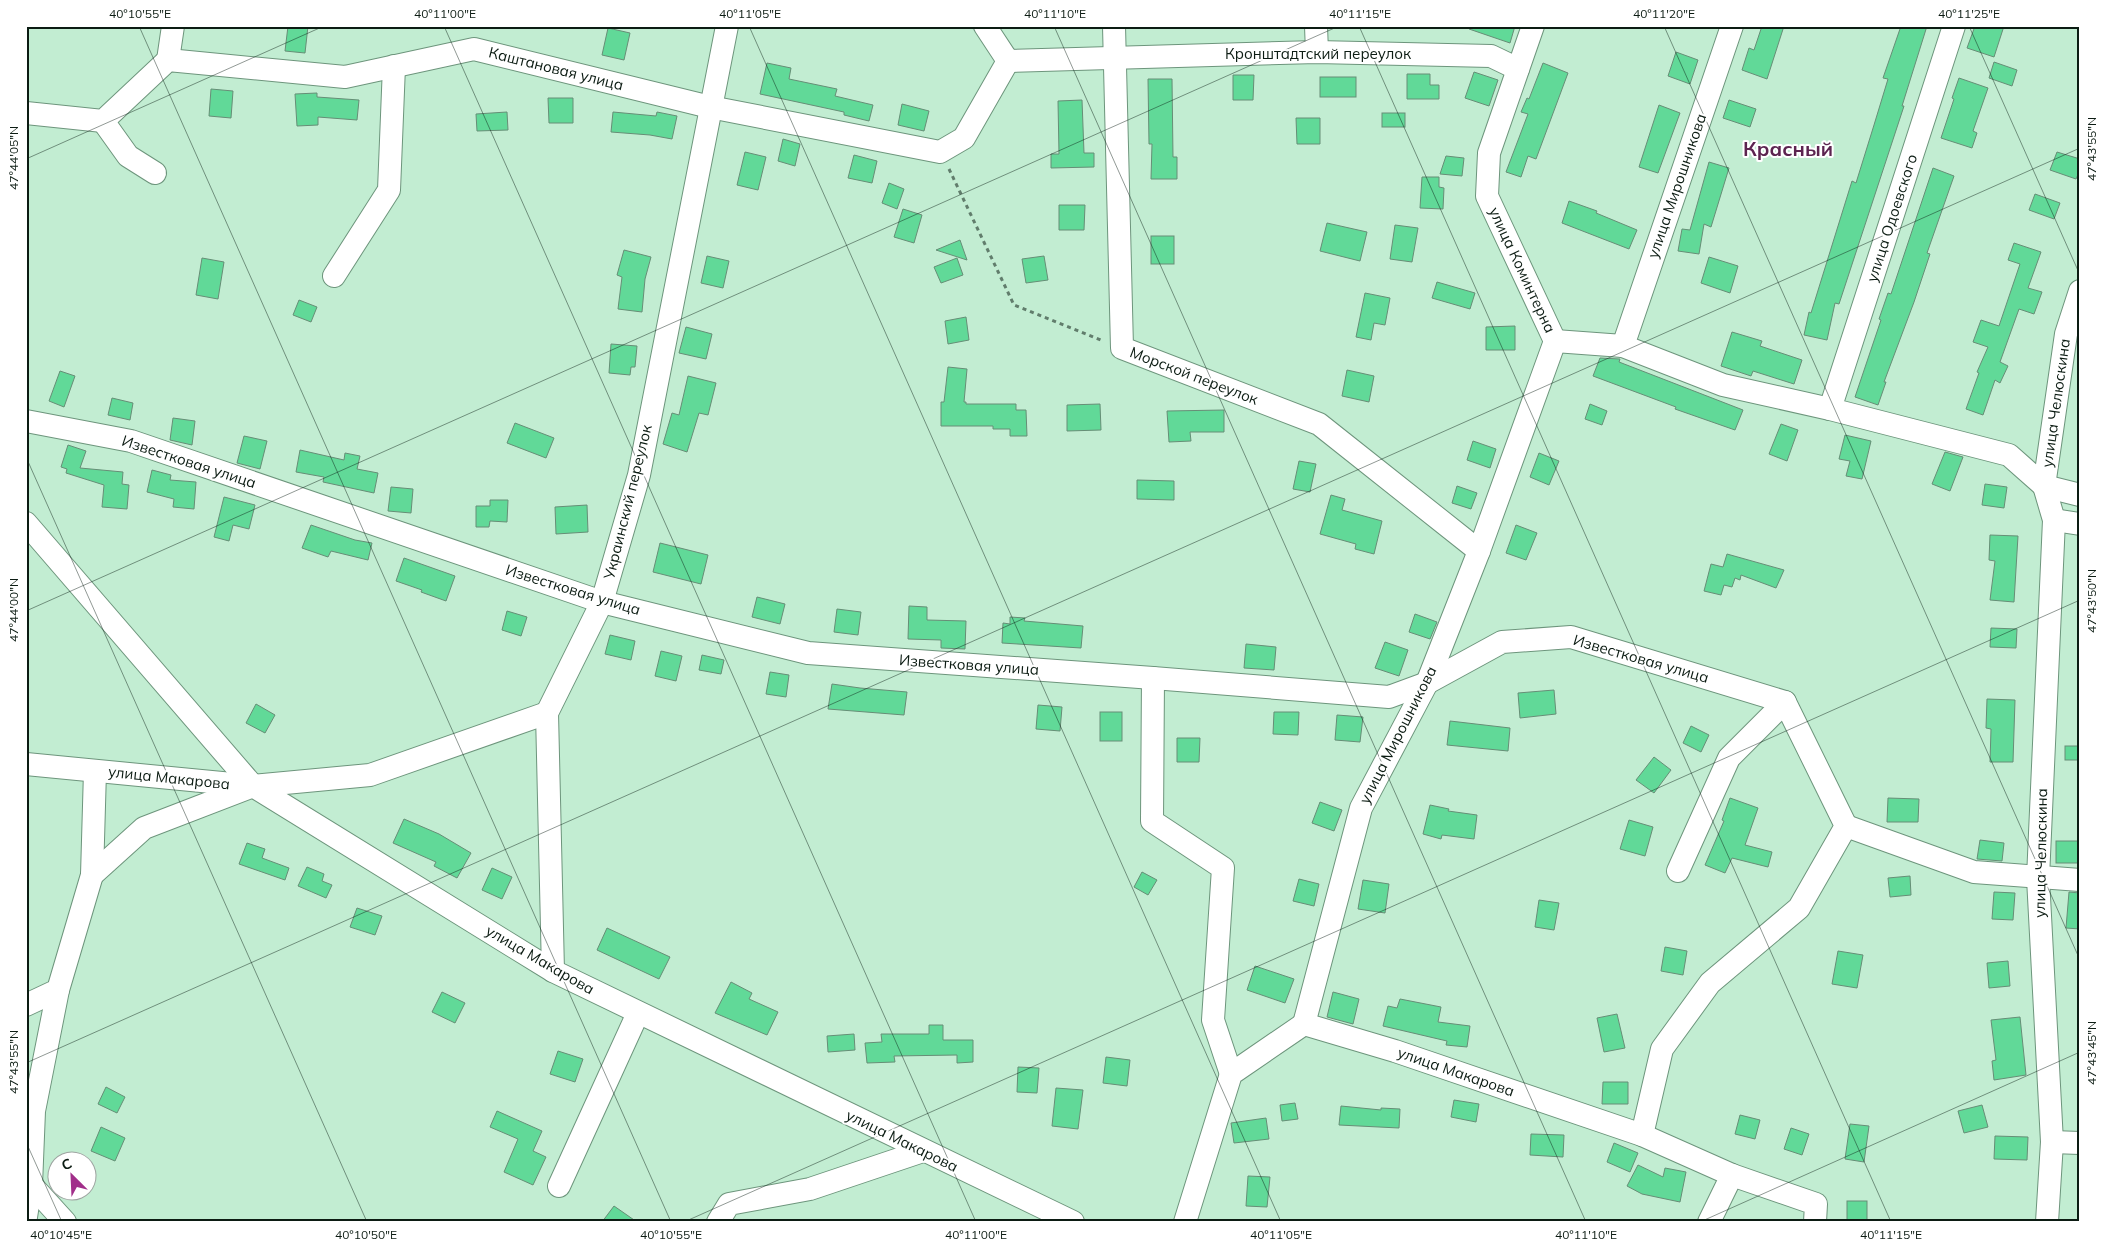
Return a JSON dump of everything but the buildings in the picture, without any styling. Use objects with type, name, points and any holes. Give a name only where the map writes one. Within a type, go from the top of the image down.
[{"type":"street","points":[[103,121],[168,60],[172,26]]},
{"type":"street","name":"Украинский переулок","points":[[553,971],[547,713],[602,602],[639,475],[727,26]]},
{"type":"street","points":[[985,26],[1008,60]]},
{"type":"street","name":"Морской переулок","points":[[1114,26],[1122,348],[1319,424],[1479,551]]},
{"type":"street","points":[[1316,26],[1317,52]]},
{"type":"street","name":"улица Коминтерна","points":[[1533,26],[1488,154],[1487,196],[1555,341]]},
{"type":"street","name":"улица Мирошникова","points":[[1623,346],[1732,26]]},
{"type":"street","name":"улица Одоевского","points":[[1830,410],[1954,26]]},
{"type":"street","name":"Каштановая улица","points":[[168,60],[345,77],[474,49],[710,107],[940,152]]},
{"type":"street","name":"Кронштадтский переулок","points":[[1115,57],[1317,52],[1491,56],[1518,69]]},
{"type":"street","points":[[1008,60],[1115,57]]},
{"type":"street","points":[[940,152],[964,138],[1008,60]]},
{"type":"street","points":[[334,276],[389,190],[394,66]]},
{"type":"street","points":[[26,113],[103,121],[128,156],[155,173]]},
{"type":"street","name":"улица Челюскина","points":[[2047,1222],[2052,1142],[2038,878],[2054,520],[2044,486],[2066,334],[2080,291]]},
{"type":"street","points":[[1555,341],[1623,346],[1723,385],[2009,455],[2044,486]]},
{"type":"street","name":"улица Мирошникова","points":[[1304,1024],[1362,808],[1427,683],[1479,551],[1555,341]]},
{"type":"street","name":"Известковая улица","points":[[26,421],[131,441],[602,602],[808,653],[1388,697],[1427,683],[1502,642],[1571,637],[1785,702]]},
{"type":"street","name":"улица Челюскина","points":[[2044,486],[2080,495]]},
{"type":"street","points":[[2054,520],[2080,524]]},
{"type":"street","points":[[26,523],[253,786]]},
{"type":"street","points":[[1153,678],[1152,820],[1223,868],[1213,1020],[1231,1074],[1185,1222]]},
{"type":"street","points":[[1678,871],[1729,758],[1785,702],[1846,826],[1974,872],[2080,880]]},
{"type":"street","points":[[92,875],[144,828],[253,786],[370,775],[547,713]]},
{"type":"street","name":"улица Макарова","points":[[30,759],[95,771],[253,786],[553,971],[922,1151],[1073,1222]]},
{"type":"street","points":[[26,1217],[34,1111],[58,990],[92,875],[95,771]]},
{"type":"street","points":[[1642,1135],[1662,1049],[1710,983],[1799,908],[1846,826]]},
{"type":"street","points":[[26,1005],[58,990]]},
{"type":"street","points":[[559,1186],[638,1013]]},
{"type":"street","points":[[1231,1074],[1304,1024]]},
{"type":"street","name":"улица Макарова","points":[[1304,1024],[1395,1051],[1642,1135],[1732,1175],[1816,1204],[1815,1222]]},
{"type":"street","points":[[2052,1142],[2080,1143]]},
{"type":"street","points":[[718,1222],[729,1204],[810,1189],[922,1151]]},
{"type":"street","points":[[1709,1222],[1732,1175]]},
{"type":"street","points":[[28,1182],[66,1222]]},
{"type":"path","points":[[940,152],[1014,305],[1122,348]]},
{"type":"district","name":"Красный","points":[[1788,149]]}]
